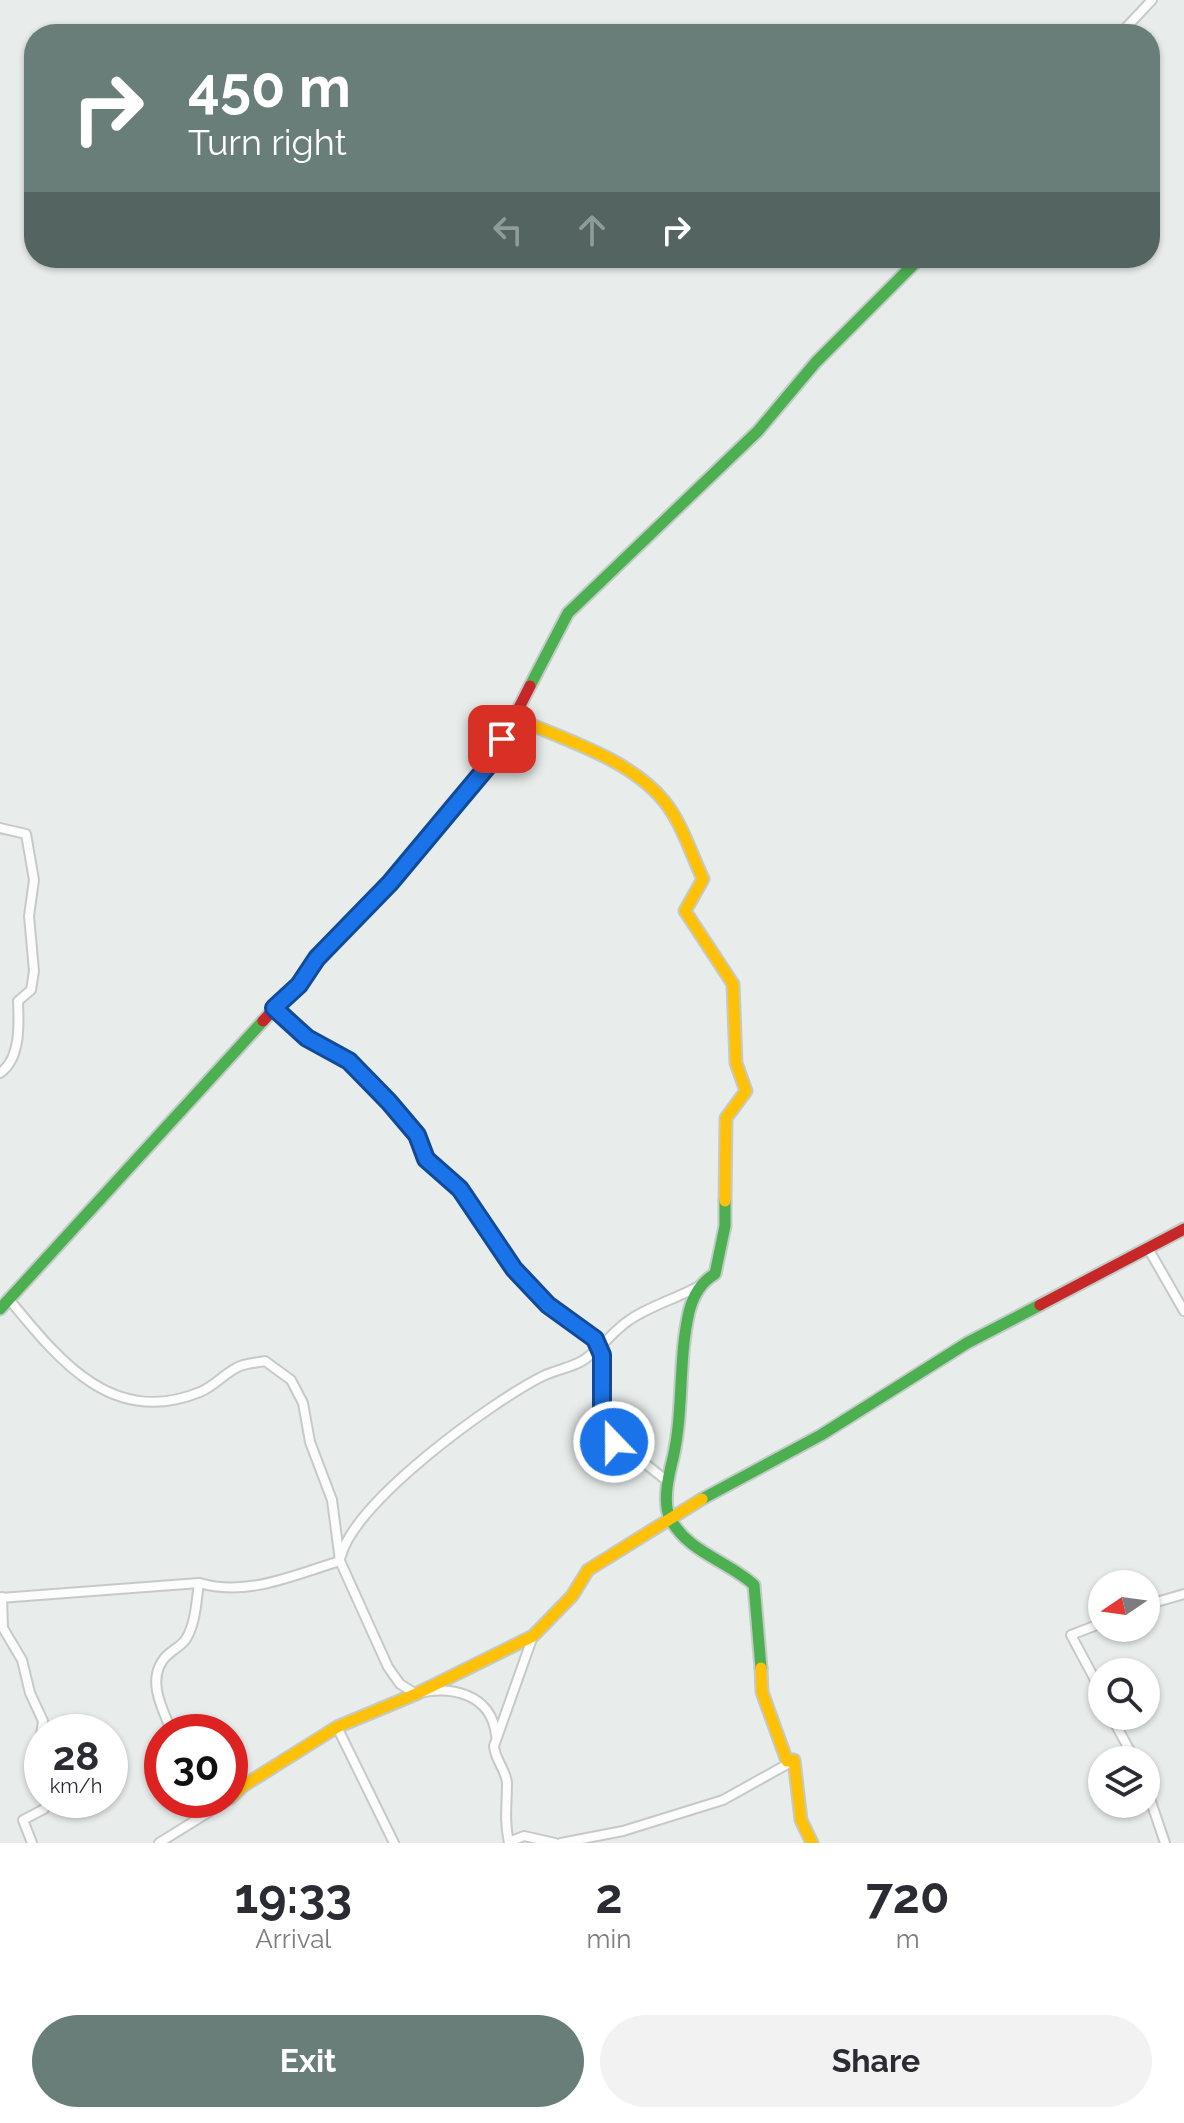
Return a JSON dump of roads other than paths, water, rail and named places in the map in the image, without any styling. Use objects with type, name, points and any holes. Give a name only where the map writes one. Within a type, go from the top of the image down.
[{"type":"street","points":[[1129,24],[1152,0]]},
{"type":"street","points":[[0,1309],[274,1008],[299,985],[317,958],[390,883],[492,761],[568,613],[758,431],[816,362],[910,268]]},
{"type":"street","points":[[340,1561],[345,1540],[366,1512],[433,1452],[541,1377],[580,1363],[624,1323],[700,1285],[715,1274],[725,1226],[726,1118],[746,1091],[736,1063],[733,984],[685,911],[703,879],[663,800],[644,783],[580,748],[513,717]]},
{"type":"street","points":[[0,828],[26,834],[34,880],[29,916],[34,971],[31,990],[18,1001],[19,1035],[6,1069],[0,1073]]},
{"type":"street","points":[[274,1008],[307,1038],[349,1061],[389,1102],[417,1135],[426,1159],[467,1198],[514,1269],[548,1305],[568,1322],[585,1330],[600,1347],[602,1429],[667,1481]]},
{"type":"street","points":[[248,1783],[337,1727],[416,1694],[533,1636],[572,1596],[588,1570],[669,1517],[821,1435],[967,1343],[1184,1229]]},
{"type":"street","points":[[1149,1250],[1184,1311]]},
{"type":"street","points":[[700,1285],[689,1312],[679,1431],[667,1481],[669,1517],[706,1557],[734,1567],[754,1585],[762,1692],[787,1761],[794,1760]]},
{"type":"street","points":[[8,1298],[43,1341],[80,1375],[131,1402],[173,1401],[203,1391],[238,1366],[265,1361],[291,1380],[303,1403],[310,1442],[332,1500],[340,1561],[388,1667],[400,1684],[416,1694],[436,1689],[468,1694],[488,1713],[496,1735]]},
{"type":"street","points":[[40,1714],[30,1693],[22,1660],[3,1628],[1,1598],[199,1583],[226,1591],[258,1586],[340,1561]]},
{"type":"street","points":[[165,1714],[156,1691],[156,1672],[164,1657],[183,1643],[193,1624],[199,1583]]},
{"type":"street","points":[[1160,1601],[1184,1594]]},
{"type":"street","points":[[1088,1628],[1071,1635],[1088,1667]]},
{"type":"street","points":[[533,1636],[496,1735],[494,1757],[506,1782],[504,1809],[509,1842],[524,1836],[558,1843],[613,1834],[714,1803],[794,1760]]},
{"type":"street","points":[[337,1727],[394,1843]]},
{"type":"street","points":[[794,1760],[801,1820],[812,1843]]},
{"type":"street","points":[[27,1818],[23,1820],[32,1843]]},
{"type":"street","points":[[159,1843],[198,1818]]},
{"type":"street","points":[[1157,1818],[1165,1843]]}]
